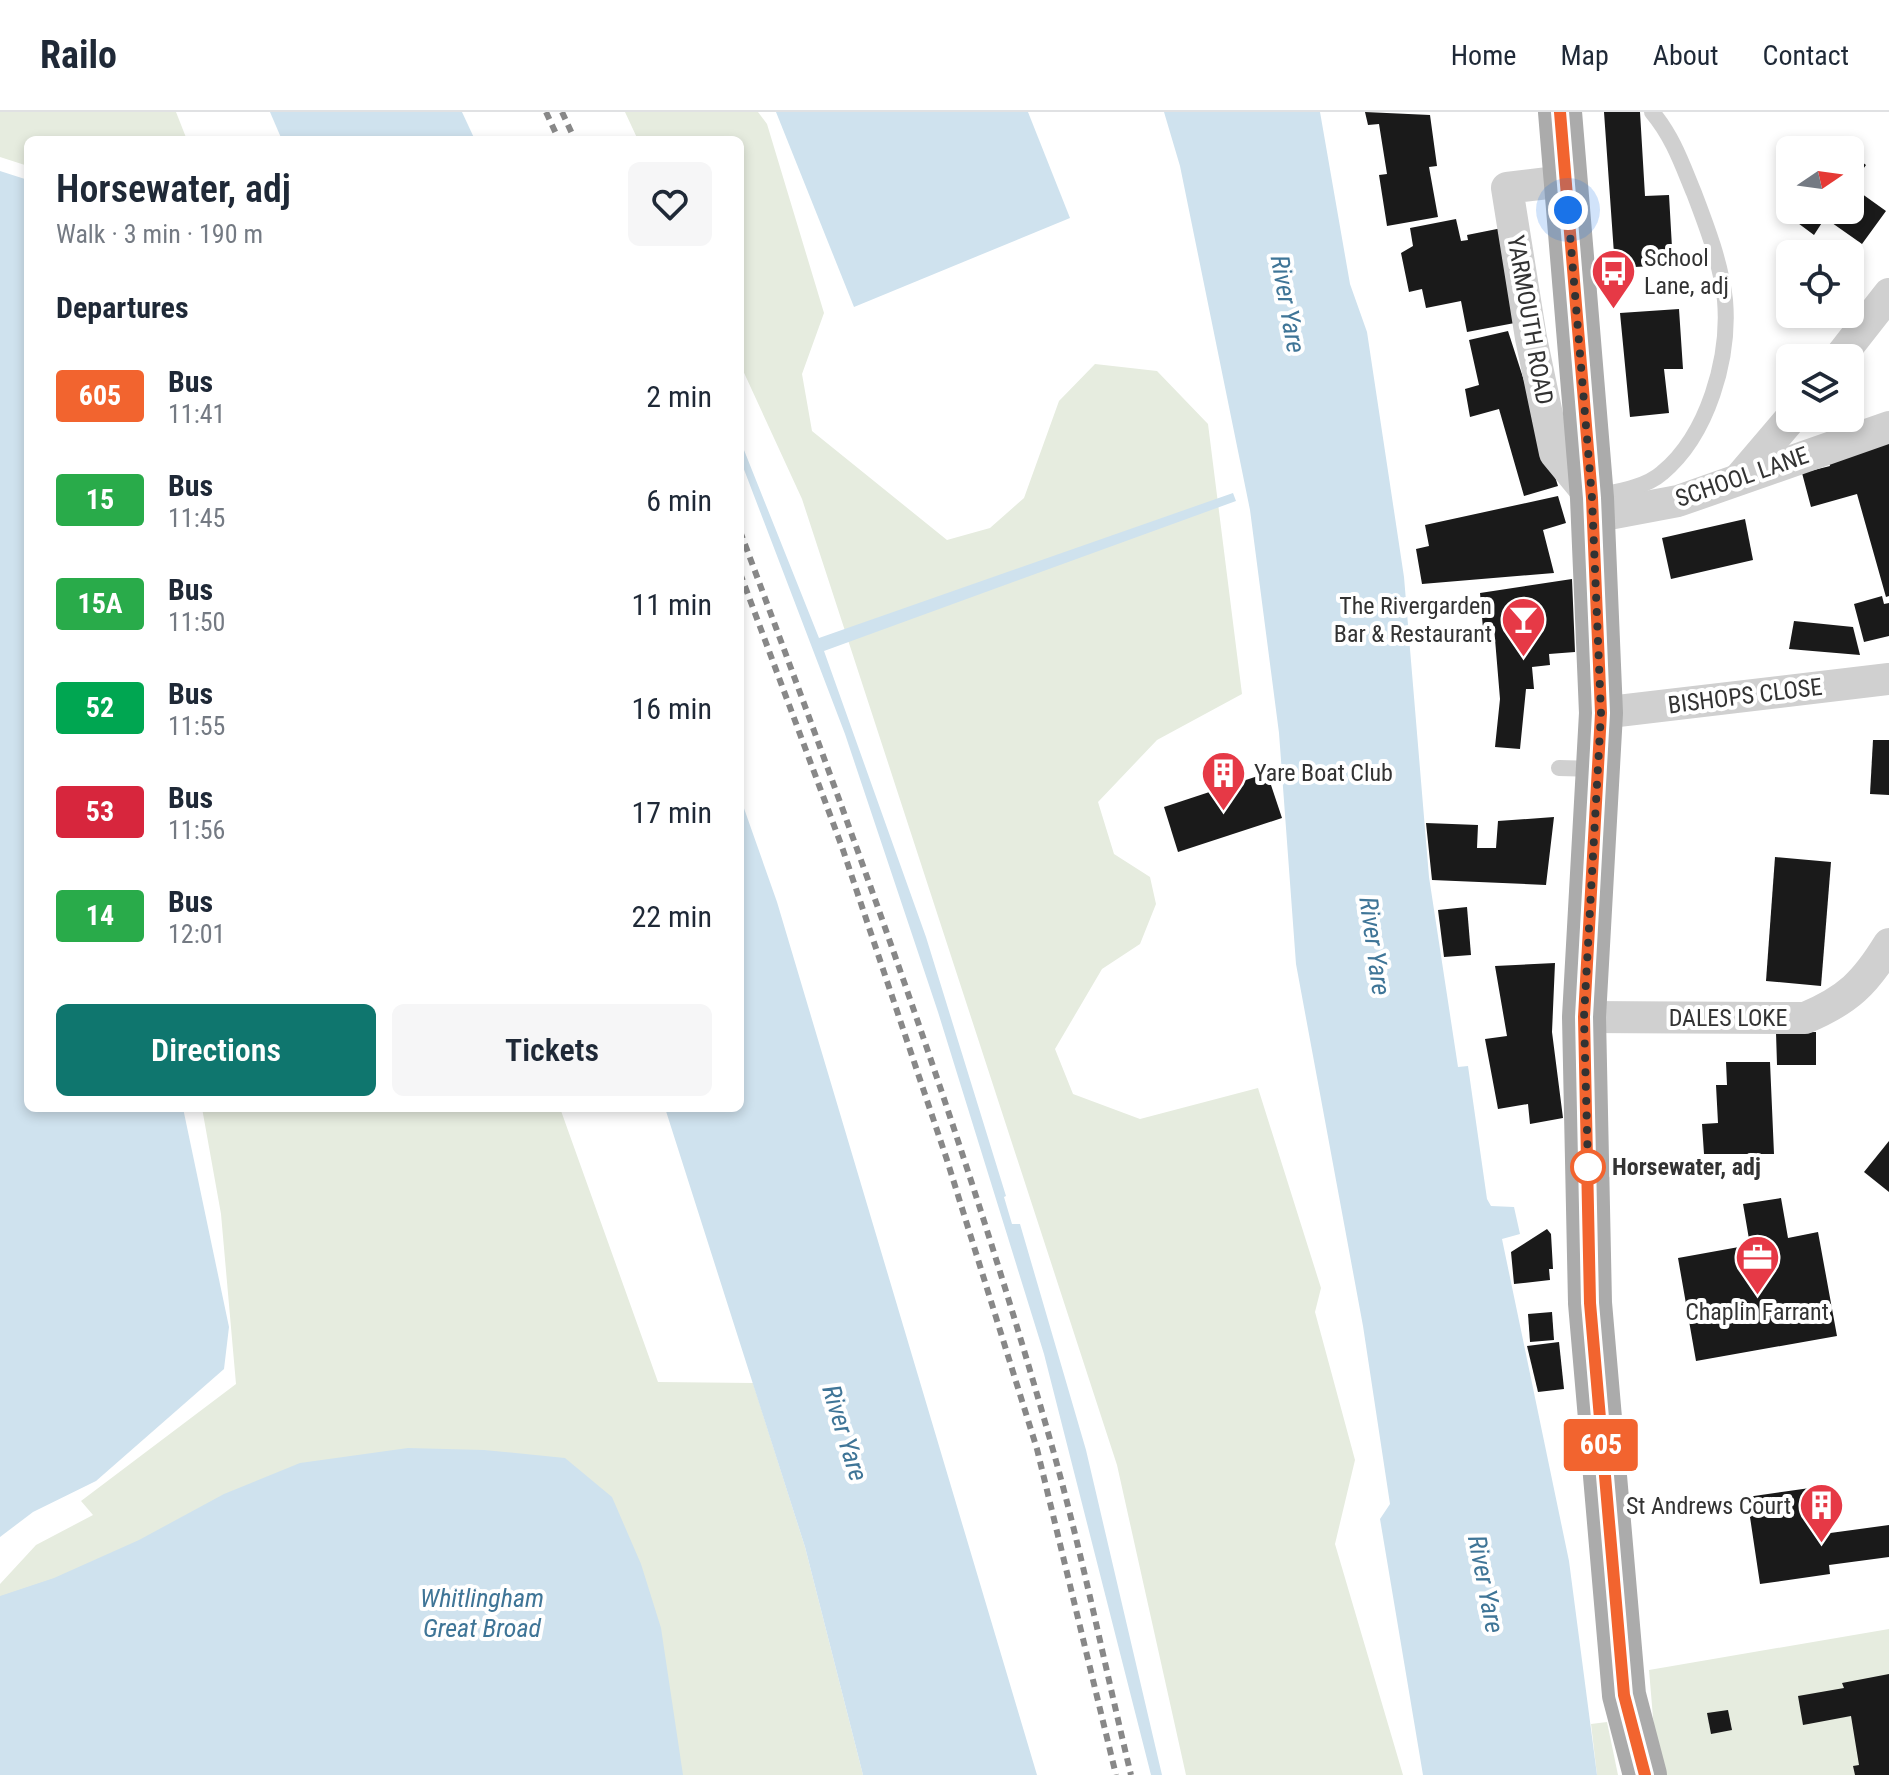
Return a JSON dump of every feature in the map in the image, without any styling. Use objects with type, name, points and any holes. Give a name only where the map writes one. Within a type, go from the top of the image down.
[{"type":"main road","name":"YARMOUTH ROAD","points":[[1560,112],[1592,507],[1601,713],[1578,768],[1590,1303],[1624,1695],[1645,1775]]},
{"type":"street","name":"YARMOUTH ROAD","points":[[1565,181],[1507,188],[1531,338],[1555,453],[1592,507]]},
{"type":"street","points":[[1850,344],[1889,294]]},
{"type":"street","name":"SCHOOL LANE","points":[[1592,507],[1678,501],[1889,427]]},
{"type":"street","points":[[1739,479],[1779,432]]},
{"type":"street","name":"BISHOPS CLOSE","points":[[1601,713],[1889,679]]},
{"type":"street","name":"DALES LOKE","points":[[1584,1017],[1805,1018],[1834,1005],[1867,979],[1889,944]]},
{"type":"lane","points":[[1592,507],[1660,475],[1684,452],[1698,430],[1720,375],[1725,300],[1709,234],[1670,134],[1652,112]]},
{"type":"shaded area","points":[[0,112],[176,112],[185,136],[24,136],[24,165],[0,157]]},
{"type":"shaded area","points":[[625,112],[758,112],[767,124],[824,313],[802,374],[812,431],[947,540],[990,528],[1024,498],[1059,401],[1095,364],[1157,371],[1208,424],[1242,694],[1157,740],[1098,802],[1114,854],[1150,877],[1156,904],[1140,944],[1102,969],[1055,1049],[1073,1094],[1140,1119],[1258,1088],[1321,1288],[1315,1312],[1355,1460],[1335,1544],[1403,1775],[1186,1775],[1117,1465],[802,499],[744,373],[744,136],[636,136]]},
{"type":"shaded area","points":[[203,1112],[561,1112],[658,1382],[753,1383],[805,1547],[863,1775],[0,1775],[0,1584],[36,1545],[93,1515],[81,1501],[236,1384],[221,1214]]},
{"type":"shaded area","points":[[1889,1629],[1889,1775],[1663,1775],[1655,1741],[1649,1670]]},
{"type":"shaded area","points":[[1607,1722],[1618,1775],[1597,1775],[1591,1724]]},
{"type":"water","points":[[270,112],[462,112],[473,136],[280,136]]},
{"type":"water","points":[[776,112],[1028,112],[1070,218],[854,307]]},
{"type":"water","name":"River Yare","points":[[1164,112],[1320,112],[1350,284],[1367,332],[1404,577],[1429,877],[1458,1067],[1468,1066],[1487,1199],[1491,1206],[1514,1207],[1520,1234],[1502,1239],[1569,1561],[1597,1775],[1423,1775],[1380,1519],[1390,1504],[1363,1326],[1296,964],[1279,733],[1250,510],[1180,166]]},
{"type":"water","points":[[0,171],[24,179],[24,1112],[184,1112],[229,1327],[224,1369],[96,1481],[33,1512],[0,1537]]},
{"type":"water","points":[[744,450],[819,638],[1233,493],[1236,501],[824,651],[926,937],[1012,1224],[1020,1224],[1086,1450],[1162,1775],[1151,1775],[1044,1354],[938,1012],[845,734],[744,469]]},
{"type":"water","name":"River Yare","points":[[744,808],[777,902],[1037,1775],[863,1775],[805,1547],[666,1112],[744,1112]]},
{"type":"water","name":"Whitlingham Great Broad","points":[[408,1448],[484,1450],[565,1458],[612,1497],[641,1564],[661,1628],[683,1775],[0,1775],[0,1596],[54,1578],[139,1540],[224,1494],[300,1463]]},
{"type":"building","points":[[1365,112],[1430,115],[1437,166],[1429,167],[1438,217],[1387,226],[1379,175],[1387,174],[1379,124],[1368,125]]},
{"type":"building","points":[[1604,112],[1640,112],[1645,196],[1669,195],[1673,265],[1615,268]]},
{"type":"building","points":[[1864,195],[1886,211],[1864,241],[1856,240],[1834,224],[1864,224]]},
{"type":"building","points":[[1456,219],[1461,241],[1468,240],[1467,235],[1502,228],[1520,322],[1467,332],[1461,301],[1426,308],[1422,289],[1409,292],[1401,253],[1413,246],[1410,228]]},
{"type":"building","points":[[1799,224],[1821,224],[1814,235]]},
{"type":"building","points":[[1679,309],[1683,369],[1664,369],[1669,413],[1630,417],[1620,313]]},
{"type":"building","points":[[1508,331],[1558,486],[1524,496],[1499,409],[1470,417],[1465,389],[1479,385],[1469,340]]},
{"type":"building","points":[[1889,434],[1889,596],[1886,597],[1857,494],[1811,507],[1802,473],[1830,466],[1826,451]]},
{"type":"building","points":[[1558,496],[1566,523],[1543,530],[1554,573],[1422,584],[1416,549],[1429,546],[1425,525]]},
{"type":"building","points":[[1745,519],[1753,560],[1671,579],[1662,538]]},
{"type":"building","name":"The Rivergarden Bar & Restaurant","points":[[1572,579],[1575,652],[1549,654],[1550,665],[1532,667],[1534,689],[1526,689],[1520,749],[1495,747],[1500,699],[1494,627],[1483,629],[1480,593]]},
{"type":"building","points":[[1882,596],[1884,604],[1889,603],[1889,636],[1864,642],[1854,604]]},
{"type":"building","points":[[1794,621],[1853,627],[1860,655],[1789,649]]},
{"type":"building","points":[[1873,740],[1889,740],[1889,795],[1870,794]]},
{"type":"building","name":"Yare Boat Club","points":[[1267,773],[1282,818],[1178,852],[1164,807]]},
{"type":"building","points":[[1554,817],[1546,885],[1432,880],[1426,823],[1478,825],[1477,848],[1496,848],[1498,821]]},
{"type":"building","points":[[1775,857],[1831,862],[1821,986],[1766,981]]},
{"type":"building","points":[[1467,907],[1471,955],[1444,957],[1438,910]]},
{"type":"building","points":[[1555,963],[1552,1032],[1563,1118],[1530,1124],[1528,1104],[1498,1109],[1485,1039],[1507,1036],[1495,966]]},
{"type":"building","points":[[1816,1032],[1816,1065],[1777,1065],[1776,1033]]},
{"type":"building","points":[[1726,1062],[1770,1062],[1774,1154],[1704,1154],[1702,1124],[1718,1123],[1716,1085],[1727,1085]]},
{"type":"building","points":[[1889,1141],[1889,1192],[1864,1172]]},
{"type":"building","name":"Chaplin Farrant","points":[[1781,1198],[1788,1238],[1818,1232],[1837,1336],[1696,1361],[1678,1258],[1750,1245],[1743,1204]]},
{"type":"building","points":[[1547,1229],[1551,1234],[1553,1269],[1549,1269],[1550,1280],[1514,1284],[1511,1252]]},
{"type":"building","points":[[1552,1312],[1554,1340],[1530,1342],[1528,1314]]},
{"type":"building","points":[[1559,1342],[1564,1389],[1538,1392],[1527,1346]]},
{"type":"building","name":"St Andrews Court","points":[[1817,1487],[1823,1534],[1889,1525],[1889,1557],[1829,1565],[1830,1574],[1760,1584],[1747,1497]]},
{"type":"building","points":[[1889,1674],[1889,1775],[1855,1775],[1853,1766],[1859,1765],[1851,1716],[1803,1725],[1798,1696],[1844,1688],[1842,1683]]},
{"type":"building","points":[[1728,1710],[1732,1730],[1711,1734],[1707,1713]]},
{"type":"railway","points":[[546,112],[557,136]]},
{"type":"railway","points":[[562,112],[573,136]]},
{"type":"railway","points":[[744,542],[906,987],[983,1217],[1064,1490],[1131,1775]]},
{"type":"railway","points":[[744,584],[842,847],[947,1160],[1037,1449],[1116,1775]]},
{"type":"bus line","name":"605","points":[[1560,112],[1592,498],[1601,713],[1584,1017],[1590,1303],[1624,1695],[1645,1775]]},
{"type":"place","name":"School Lane, adj","points":[[1613,311]]},
{"type":"place","name":"The Rivergarden Bar & Restaurant","points":[[1523,659]]},
{"type":"place","name":"Yare Boat Club","points":[[1223,812]]},
{"type":"place","name":"Horsewater, adj","points":[[1588,1167]]},
{"type":"place","name":"Chaplin Farrant","points":[[1757,1297]]},
{"type":"place","name":"St Andrews Court","points":[[1822,1545]]},
{"type":"route","points":[[1568,210],[1592,498],[1601,713],[1584,1017],[1588,1167]]}]
